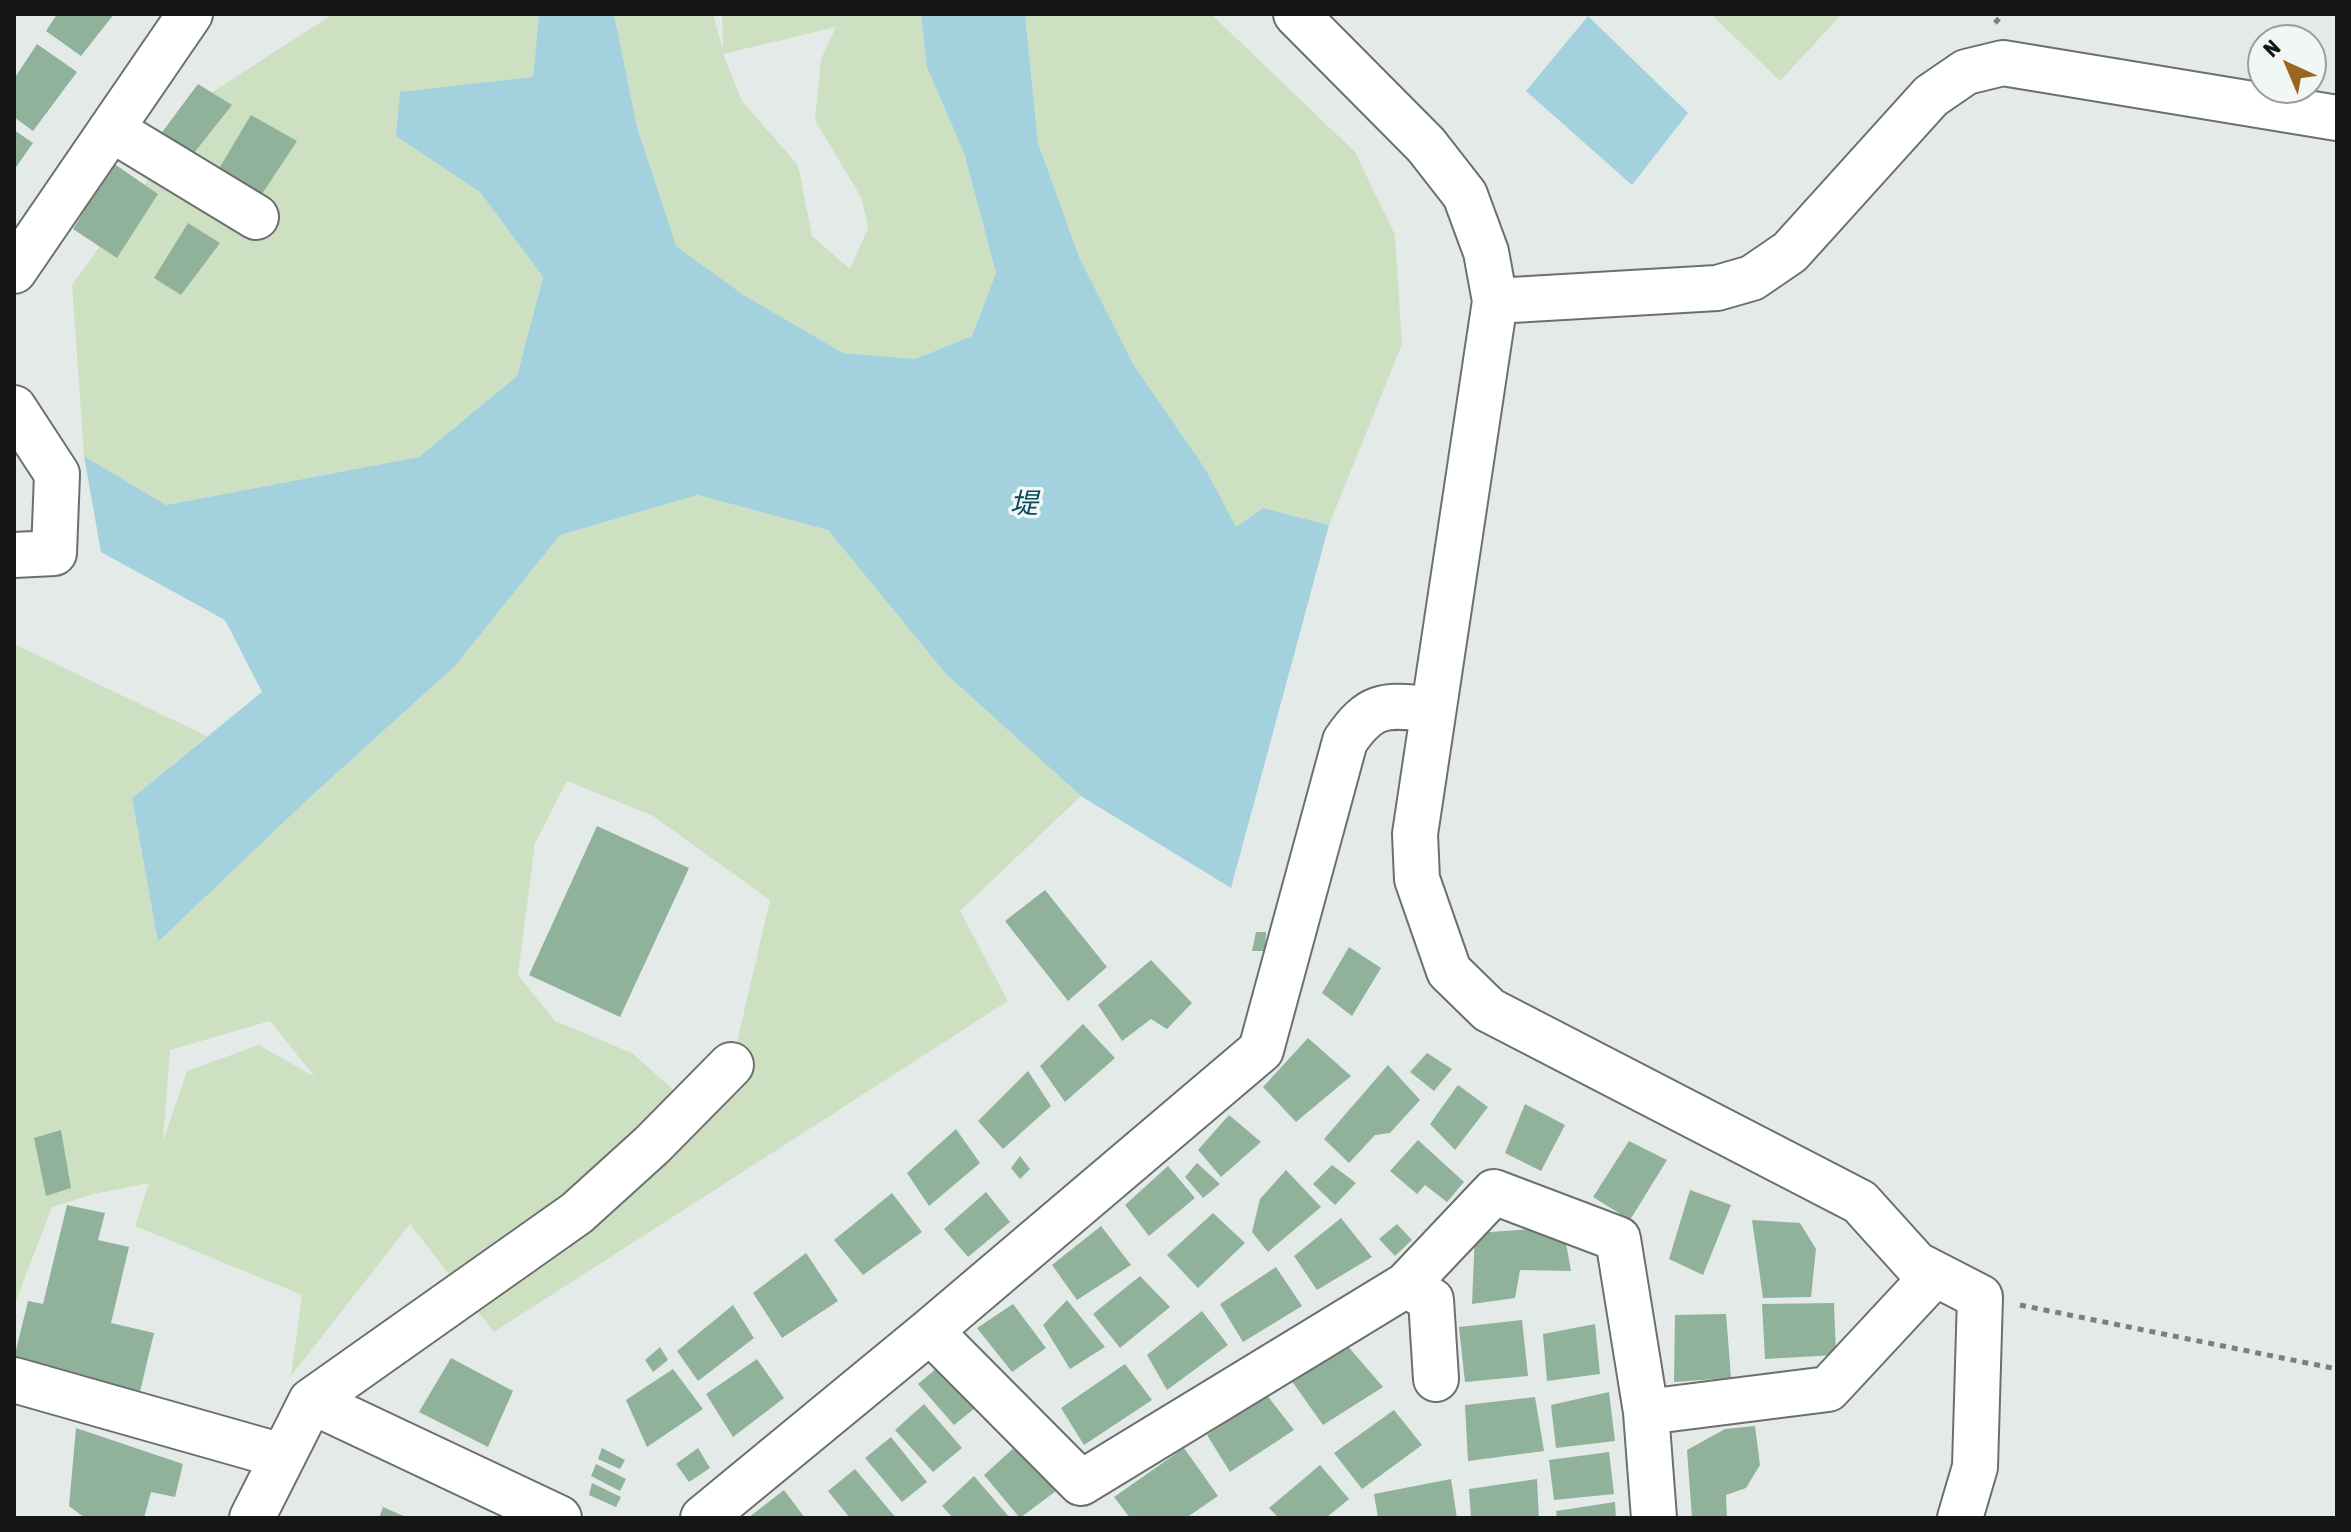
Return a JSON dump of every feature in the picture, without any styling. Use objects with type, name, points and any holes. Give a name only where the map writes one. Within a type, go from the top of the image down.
[{"type":"street","points":[[14,271],[28,223],[111,129],[190,14]]},
{"type":"street","points":[[1296,14],[1426,145],[1465,195],[1486,252],[1495,301],[1415,834],[1417,879],[1449,971],[1489,1010],[1860,1202],[1916,1264],[1980,1297],[1975,1467],[1960,1518]]},
{"type":"street","points":[[1495,301],[1717,288],[1752,278],[1790,252],[1931,96],[1966,72],[2003,63],[2337,118]]},
{"type":"street","points":[[111,129],[256,217]]},
{"type":"street","points":[[14,408],[57,474],[54,553],[14,555]]},
{"type":"street","points":[[703,1518],[930,1331],[1261,1050],[1345,741],[1359,721],[1383,706],[1433,709]]},
{"type":"street","points":[[252,1518],[311,1401],[577,1213],[652,1145],[731,1065]]},
{"type":"street","points":[[930,1331],[1081,1483],[1406,1285],[1494,1192],[1618,1239],[1646,1412],[1654,1518]]},
{"type":"street","points":[[1646,1412],[1828,1389],[1935,1274]]},
{"type":"street","points":[[1406,1285],[1431,1300],[1436,1379]]},
{"type":"street","points":[[14,1380],[282,1456]]},
{"type":"street","points":[[311,1401],[559,1518]]},
{"type":"path","points":[[1980,1297],[2337,1369]]},
{"type":"green space","points":[[333,14],[539,14],[533,77],[396,136],[480,192],[543,277],[517,376],[419,457],[166,505],[84,456],[72,285],[211,93]]},
{"type":"green space","points":[[614,14],[713,14],[723,50],[722,14],[921,14],[927,67],[964,153],[996,273],[972,336],[915,359],[843,353],[742,294],[675,246],[637,127]],"holes":[[[836,27],[821,59],[815,120],[862,199],[868,228],[850,269],[812,236],[798,165],[742,101],[723,54]]]},
{"type":"green space","points":[[1025,14],[1211,14],[1355,152],[1395,235],[1402,344],[1329,525],[1263,508],[1236,528],[1206,470],[1133,364],[1079,257],[1038,143]]},
{"type":"green space","points":[[1711,14],[1842,14],[1780,81]]},
{"type":"green space","points":[[698,495],[828,530],[946,674],[1081,796],[960,911],[1008,1001],[494,1332],[410,1224],[291,1376],[302,1295],[135,1226],[149,1183],[94,1194],[52,1207],[14,1306],[14,644],[207,736],[132,798],[158,942],[307,800],[456,665],[560,535]],"holes":[[[567,781],[653,816],[770,900],[737,1042],[676,1092],[632,1053],[555,1021],[518,975],[535,843]],[[270,1021],[315,1077],[259,1045],[187,1071],[163,1141],[170,1050]]]},
{"type":"water","name":"堤","points":[[539,14],[614,14],[637,127],[676,246],[742,294],[843,353],[915,359],[972,336],[996,273],[964,153],[927,67],[921,14],[1025,14],[1038,143],[1079,257],[1133,364],[1206,470],[1236,527],[1263,508],[1329,525],[1231,888],[1081,796],[946,674],[828,530],[698,495],[560,535],[456,665],[307,800],[158,942],[132,798],[262,692],[225,620],[101,552],[84,456],[166,505],[419,457],[517,376],[543,277],[480,192],[396,136],[400,92],[533,77]]},
{"type":"water","points":[[1588,16],[1688,113],[1632,185],[1526,91]]},
{"type":"building","points":[[57,14],[114,14],[81,56],[46,31]]},
{"type":"building","points":[[37,44],[77,72],[33,131],[14,117],[14,79]]},
{"type":"building","points":[[198,84],[232,105],[186,163],[154,143]]},
{"type":"building","points":[[251,115],[297,141],[260,197],[217,172]]},
{"type":"building","points":[[14,130],[33,143],[14,170]]},
{"type":"building","points":[[113,163],[158,194],[117,258],[73,229]]},
{"type":"building","points":[[188,223],[220,243],[181,295],[154,278]]},
{"type":"building","points":[[597,826],[689,868],[620,1017],[529,975]]},
{"type":"building","points":[[1045,890],[1107,967],[1068,1001],[1005,921]]},
{"type":"building","points":[[1256,932],[1266,932],[1265,951],[1252,951]]},
{"type":"building","points":[[1349,947],[1381,968],[1352,1016],[1322,993]]},
{"type":"building","points":[[1151,960],[1192,1003],[1167,1029],[1151,1019],[1122,1041],[1098,1005]]},
{"type":"building","points":[[1083,1024],[1115,1058],[1065,1102],[1040,1066]]},
{"type":"building","points":[[1308,1038],[1351,1076],[1296,1122],[1263,1087]]},
{"type":"building","points":[[1427,1053],[1452,1069],[1434,1091],[1410,1072]]},
{"type":"building","points":[[1388,1065],[1420,1100],[1390,1133],[1375,1135],[1349,1163],[1324,1139]]},
{"type":"building","points":[[1028,1071],[1051,1106],[1003,1149],[978,1121]]},
{"type":"building","points":[[1458,1085],[1488,1107],[1455,1150],[1430,1124]]},
{"type":"building","points":[[1525,1104],[1565,1125],[1541,1171],[1505,1153]]},
{"type":"building","points":[[1229,1115],[1261,1142],[1221,1177],[1198,1150]]},
{"type":"building","points":[[956,1129],[980,1163],[929,1206],[907,1173]]},
{"type":"building","points":[[61,1130],[71,1188],[46,1196],[34,1138]]},
{"type":"building","points":[[1418,1140],[1464,1182],[1447,1202],[1425,1185],[1417,1194],[1390,1171]]},
{"type":"building","points":[[1629,1141],[1667,1160],[1630,1220],[1593,1197]]},
{"type":"building","points":[[1020,1156],[1030,1169],[1020,1179],[1011,1168]]},
{"type":"building","points":[[1197,1163],[1220,1184],[1203,1198],[1185,1177]]},
{"type":"building","points":[[1332,1165],[1356,1183],[1335,1205],[1313,1184]]},
{"type":"building","points":[[1168,1166],[1195,1198],[1149,1236],[1125,1205]]},
{"type":"building","points":[[1286,1170],[1321,1207],[1268,1252],[1252,1232],[1260,1199]]},
{"type":"building","points":[[1690,1190],[1731,1205],[1703,1275],[1669,1259]]},
{"type":"building","points":[[986,1192],[1010,1222],[968,1257],[944,1229]]},
{"type":"building","points":[[892,1193],[922,1232],[863,1275],[834,1240]]},
{"type":"building","points":[[67,1205],[105,1213],[98,1240],[129,1247],[111,1323],[154,1333],[138,1400],[14,1371],[14,1358],[28,1301],[43,1304]]},
{"type":"building","points":[[1213,1213],[1245,1243],[1198,1288],[1167,1255]]},
{"type":"building","points":[[1341,1218],[1372,1257],[1317,1290],[1294,1256]]},
{"type":"building","points":[[1752,1220],[1800,1223],[1816,1249],[1811,1297],[1763,1298]]},
{"type":"building","points":[[1397,1224],[1412,1240],[1395,1256],[1379,1239]]},
{"type":"building","points":[[1101,1226],[1131,1265],[1077,1300],[1052,1265]]},
{"type":"building","points":[[1563,1227],[1571,1271],[1520,1270],[1515,1298],[1472,1304],[1475,1233]]},
{"type":"building","points":[[806,1253],[838,1301],[782,1338],[753,1293]]},
{"type":"building","points":[[1276,1267],[1302,1306],[1243,1342],[1220,1304]]},
{"type":"building","points":[[1140,1276],[1170,1307],[1120,1348],[1093,1314]]},
{"type":"building","points":[[1067,1300],[1105,1347],[1070,1369],[1043,1325]]},
{"type":"building","points":[[1834,1303],[1836,1355],[1765,1359],[1762,1304]]},
{"type":"building","points":[[1013,1304],[1046,1348],[1012,1372],[977,1328]]},
{"type":"building","points":[[733,1305],[754,1338],[698,1381],[677,1351]]},
{"type":"building","points":[[1202,1311],[1228,1345],[1167,1390],[1147,1355]]},
{"type":"building","points":[[1726,1314],[1731,1378],[1674,1382],[1675,1315]]},
{"type":"building","points":[[1522,1320],[1528,1376],[1465,1382],[1459,1327]]},
{"type":"building","points":[[1595,1324],[1600,1374],[1547,1381],[1543,1334]]},
{"type":"building","points":[[1346,1344],[1383,1387],[1323,1425],[1291,1380]]},
{"type":"building","points":[[660,1347],[668,1360],[653,1372],[645,1360]]},
{"type":"building","points":[[451,1358],[513,1391],[488,1447],[419,1412]]},
{"type":"building","points":[[757,1359],[784,1398],[733,1437],[706,1394]]},
{"type":"building","points":[[945,1361],[980,1404],[954,1425],[918,1384]]},
{"type":"building","points":[[1125,1364],[1152,1400],[1084,1445],[1061,1408]]},
{"type":"building","points":[[673,1369],[703,1409],[647,1447],[626,1400]]},
{"type":"building","points":[[1609,1392],[1615,1441],[1556,1448],[1551,1405]]},
{"type":"building","points":[[1266,1394],[1294,1430],[1230,1472],[1207,1435]]},
{"type":"building","points":[[1535,1397],[1544,1451],[1468,1461],[1465,1405]]},
{"type":"building","points":[[924,1404],[962,1448],[933,1472],[895,1430]]},
{"type":"building","points":[[1394,1410],[1422,1445],[1362,1489],[1334,1453]]},
{"type":"building","points":[[1755,1426],[1760,1465],[1746,1488],[1726,1495],[1727,1518],[1692,1518],[1687,1450],[1725,1429]]},
{"type":"building","points":[[76,1428],[183,1464],[175,1497],[151,1492],[144,1518],[85,1518],[69,1506]]},
{"type":"building","points":[[891,1437],[927,1482],[902,1502],[865,1458]]},
{"type":"building","points":[[1017,1445],[1056,1491],[1020,1518],[984,1475]]},
{"type":"building","points":[[602,1448],[625,1460],[620,1469],[598,1459]]},
{"type":"building","points":[[698,1448],[710,1468],[689,1482],[676,1464]]},
{"type":"building","points":[[1184,1448],[1218,1496],[1186,1518],[1130,1518],[1114,1497]]},
{"type":"building","points":[[1609,1452],[1614,1494],[1554,1500],[1549,1460]]},
{"type":"building","points":[[596,1464],[626,1479],[620,1491],[591,1476]]},
{"type":"building","points":[[1320,1465],[1349,1499],[1326,1518],[1279,1518],[1269,1508]]},
{"type":"building","points":[[855,1469],[896,1518],[850,1518],[828,1491]]},
{"type":"building","points":[[974,1476],[1010,1518],[953,1518],[942,1506]]},
{"type":"building","points":[[1451,1479],[1457,1518],[1378,1518],[1374,1494]]},
{"type":"building","points":[[1537,1479],[1539,1518],[1471,1518],[1469,1489]]},
{"type":"building","points":[[592,1483],[621,1497],[616,1507],[589,1495]]},
{"type":"building","points":[[784,1490],[805,1518],[748,1518]]},
{"type":"building","points":[[1615,1502],[1616,1518],[1557,1518],[1556,1511]]},
{"type":"building","points":[[383,1507],[408,1518],[379,1518]]}]
